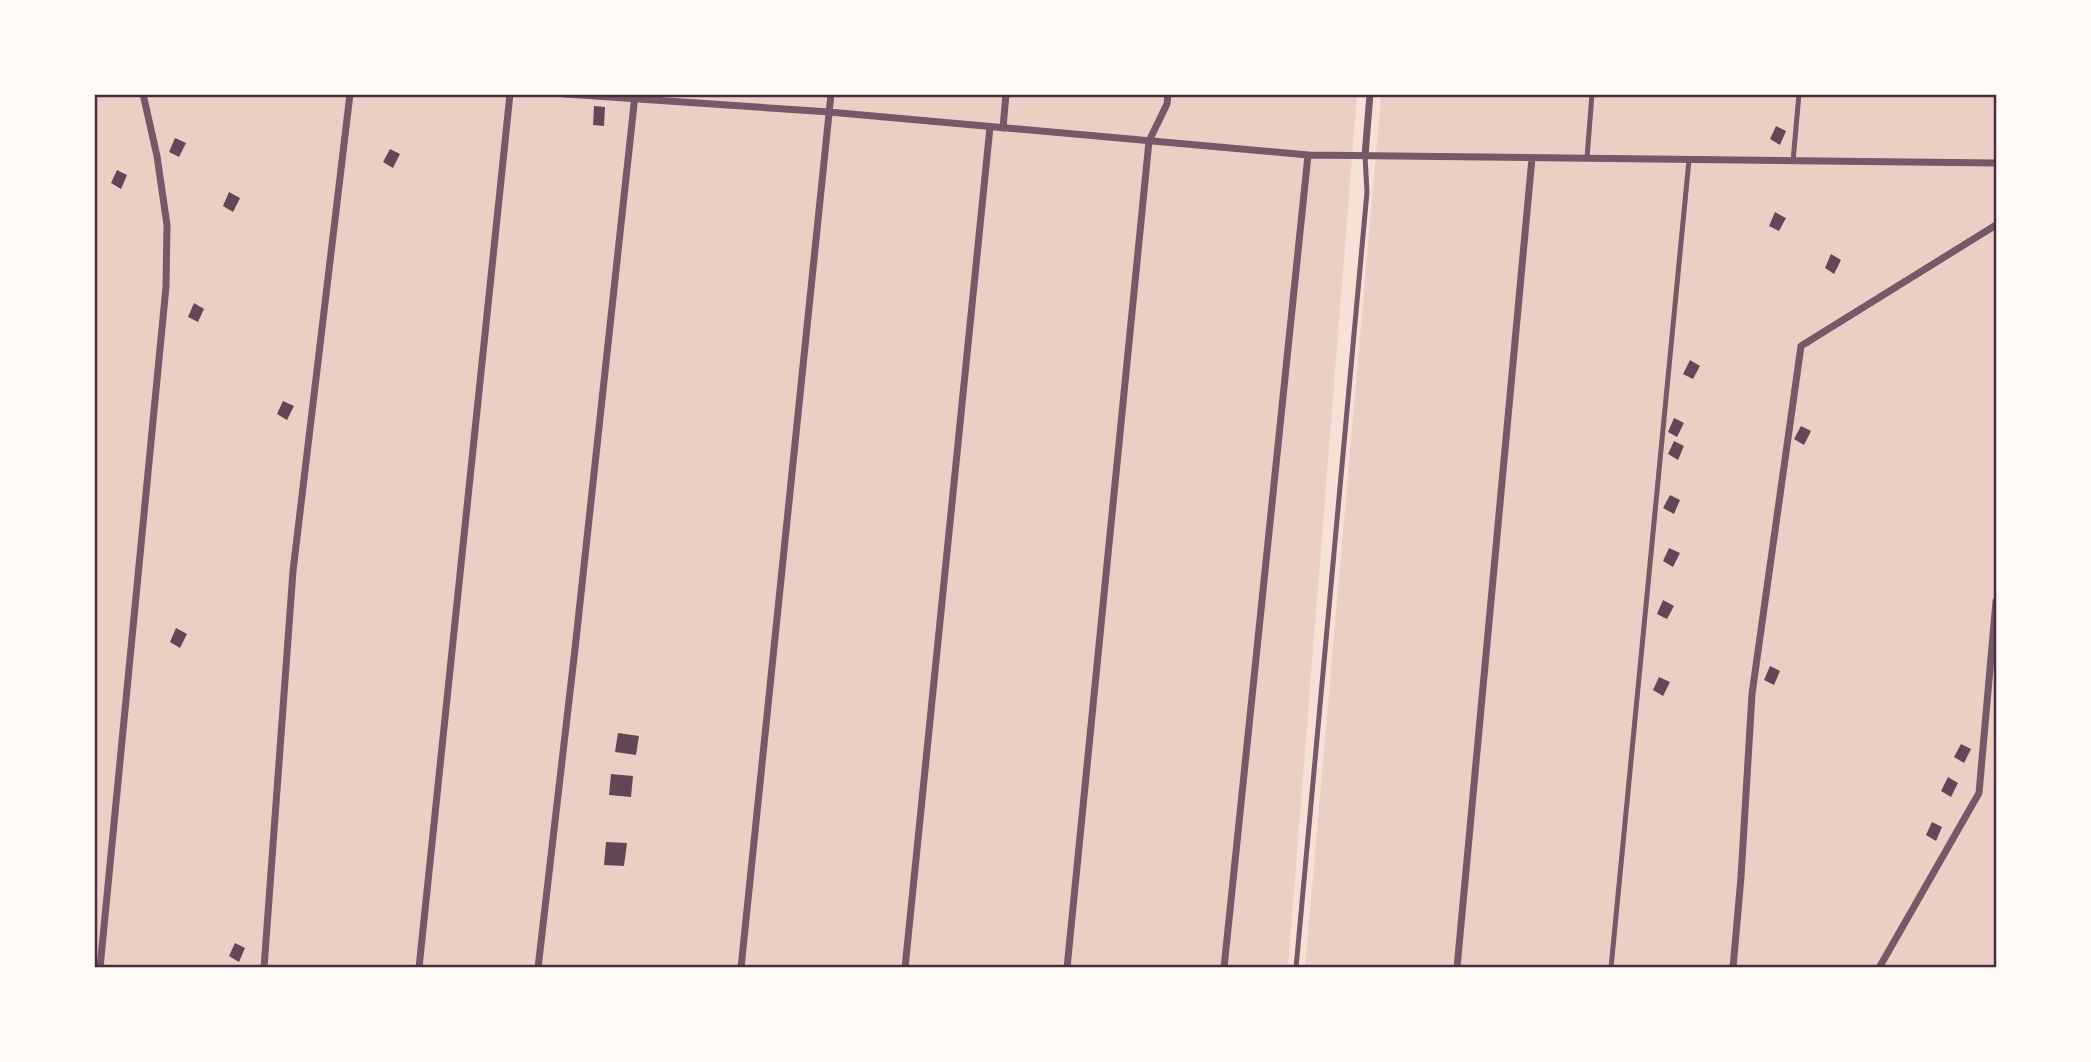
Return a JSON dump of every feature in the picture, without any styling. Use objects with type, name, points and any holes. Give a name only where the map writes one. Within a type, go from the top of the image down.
[{"type":"street","points":[[100,968],[166,287],[167,225],[157,156],[143,94]]},
{"type":"street","points":[[264,968],[293,571],[350,94]]},
{"type":"street","points":[[419,968],[510,94]]},
{"type":"street","points":[[565,94],[635,96],[830,112],[1308,155],[1997,163]]},
{"type":"street","points":[[741,968],[831,94]]},
{"type":"street","points":[[1003,128],[1006,94]]},
{"type":"street","points":[[1067,968],[1149,141],[1167,104],[1168,94]]},
{"type":"street","points":[[1365,156],[1370,94]]},
{"type":"street","points":[[538,968],[635,96]]},
{"type":"street","points":[[905,968],[990,127]]},
{"type":"street","points":[[1224,968],[1308,155]]},
{"type":"street","points":[[1457,968],[1532,158]]},
{"type":"street","points":[[1733,968],[1752,694],[1801,346],[1997,225]]},
{"type":"street","points":[[1879,968],[1979,793],[1997,601]]},
{"type":"lane","points":[[1587,158],[1592,94]]},
{"type":"lane","points":[[1793,161],[1799,94]]},
{"type":"lane","points":[[1296,968],[1367,192],[1365,156]]},
{"type":"lane","points":[[1611,968],[1689,160]]},
{"type":"shaded area","points":[[94,95],[1357,95],[1288,967],[95,967]]},
{"type":"shaded area","points":[[1381,95],[1996,95],[1996,967],[1305,968]]},
{"type":"building","points":[[594,106],[605,107],[604,126],[593,125]]},
{"type":"building","points":[[1776,126],[1786,131],[1780,145],[1770,139]]},
{"type":"building","points":[[175,138],[186,143],[179,157],[169,152]]},
{"type":"building","points":[[390,149],[400,154],[393,168],[383,162]]},
{"type":"building","points":[[117,170],[127,175],[121,189],[111,183]]},
{"type":"building","points":[[229,192],[240,198],[233,212],[223,206]]},
{"type":"building","points":[[1775,212],[1786,218],[1779,231],[1769,226]]},
{"type":"building","points":[[1831,254],[1841,260],[1834,274],[1825,268]]},
{"type":"building","points":[[194,303],[204,309],[198,322],[188,317]]},
{"type":"building","points":[[1690,360],[1700,366],[1693,379],[1683,374]]},
{"type":"building","points":[[283,401],[294,406],[287,420],[277,414]]},
{"type":"building","points":[[1674,418],[1684,423],[1677,437],[1668,432]]},
{"type":"building","points":[[1801,426],[1811,431],[1804,445],[1794,439]]},
{"type":"building","points":[[1674,441],[1684,446],[1678,460],[1668,454]]},
{"type":"building","points":[[1670,495],[1680,500],[1674,514],[1663,508]]},
{"type":"building","points":[[1669,548],[1680,553],[1673,567],[1663,561]]},
{"type":"building","points":[[1663,600],[1674,606],[1667,619],[1657,614]]},
{"type":"building","points":[[176,628],[187,634],[180,648],[170,642]]},
{"type":"building","points":[[1770,666],[1780,671],[1774,685],[1764,680]]},
{"type":"building","points":[[1659,677],[1670,682],[1663,696],[1653,690]]},
{"type":"building","points":[[618,733],[639,736],[636,755],[615,752]]},
{"type":"building","points":[[1961,744],[1971,749],[1964,763],[1954,757]]},
{"type":"building","points":[[611,774],[633,776],[631,797],[609,795]]},
{"type":"building","points":[[1948,777],[1958,783],[1951,797],[1941,791]]},
{"type":"building","points":[[1932,822],[1942,827],[1936,841],[1926,835]]},
{"type":"building","points":[[606,842],[627,843],[624,866],[604,865]]},
{"type":"building","points":[[235,943],[245,948],[239,962],[229,956]]}]
